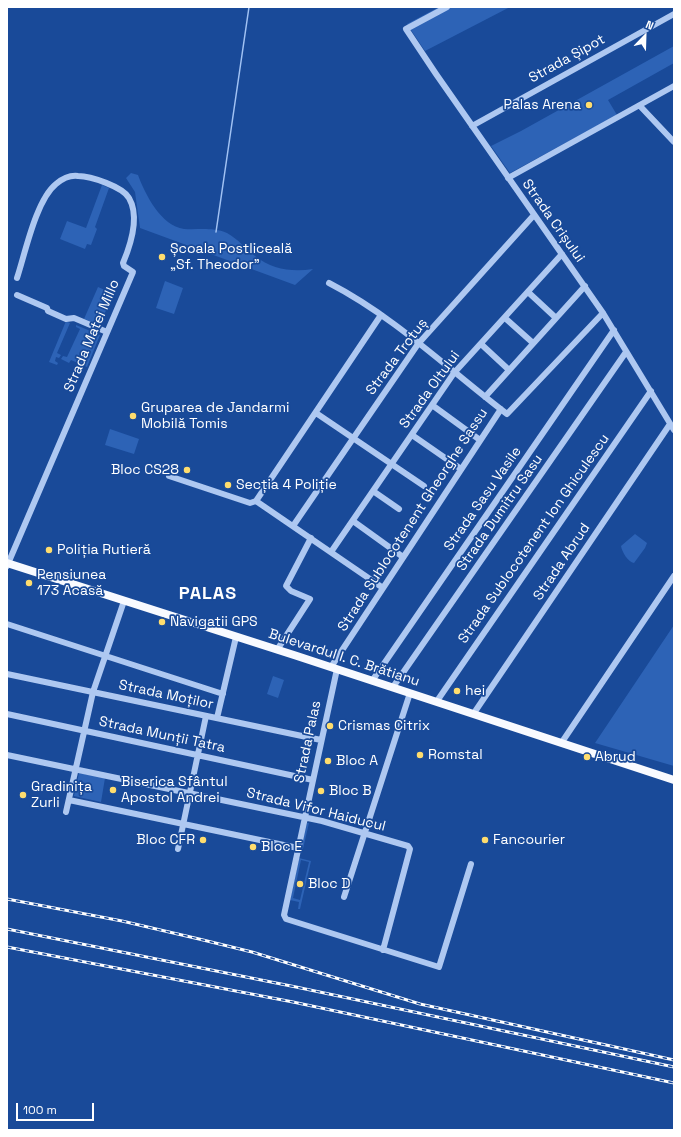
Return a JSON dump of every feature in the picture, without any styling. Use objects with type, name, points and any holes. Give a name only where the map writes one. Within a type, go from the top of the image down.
[{"type":"main road","name":"Bulevardul I. C. Brătianu","points":[[7,564],[674,778]]},
{"type":"street","name":"Strada Crișului","points":[[447,7],[406,29],[603,313],[674,430]]},
{"type":"street","name":"Strada Șipot","points":[[472,126],[674,14]]},
{"type":"street","points":[[508,178],[674,86]]},
{"type":"street","points":[[640,106],[674,142]]},
{"type":"street","name":"Strada Matei Millo","points":[[7,564],[133,272],[124,266],[123,263],[133,232],[132,205],[129,197],[122,189],[78,176],[67,177],[55,184],[40,206],[18,278]]},
{"type":"street","name":"Strada Trotuș","points":[[293,526],[418,344],[534,214]]},
{"type":"street","name":"Strada Oltului","points":[[331,552],[454,373],[562,254]]},
{"type":"street","points":[[330,283],[350,294],[381,315],[500,409]]},
{"type":"street","points":[[485,397],[584,286]]},
{"type":"street","points":[[528,292],[556,318]]},
{"type":"street","points":[[17,295],[47,308],[48,311],[66,319],[74,318],[107,332]]},
{"type":"street","name":"Strada Sublocotenent Gheorghe Sassu","points":[[334,668],[383,588],[500,409],[507,414],[603,313]]},
{"type":"street","points":[[169,476],[250,503],[256,501],[381,315]]},
{"type":"street","points":[[505,318],[533,343]]},
{"type":"street","name":"Strada Sasu Vasile","points":[[372,681],[614,330]]},
{"type":"street","points":[[480,344],[509,370]]},
{"type":"street","name":"Strada Dumitru Sasu","points":[[392,687],[626,352]]},
{"type":"street","name":"Strada Sublocotenent Ion Ghiculescu","points":[[437,701],[651,391]]},
{"type":"street","points":[[432,406],[480,440]]},
{"type":"street","points":[[316,413],[424,486]]},
{"type":"street","name":"Strada Abrud","points":[[474,713],[670,424]]},
{"type":"street","points":[[412,435],[461,469]]},
{"type":"street","points":[[373,491],[399,508]]},
{"type":"street","points":[[256,501],[383,588]]},
{"type":"street","points":[[353,521],[403,557]]},
{"type":"street","points":[[277,650],[310,599],[291,591],[286,586],[311,538]]},
{"type":"street","points":[[562,742],[674,576]]},
{"type":"street","points":[[66,812],[93,692],[124,601]]},
{"type":"street","points":[[7,624],[223,694]]},
{"type":"street","points":[[217,718],[236,637]]},
{"type":"street","name":"Strada Palas","points":[[334,668],[313,780],[284,915],[286,919],[383,950]]},
{"type":"street","name":"Strada Moților","points":[[7,674],[321,740]]},
{"type":"street","points":[[344,897],[410,693]]},
{"type":"street","name":"Strada Munții Tatra","points":[[7,714],[313,780]]},
{"type":"street","points":[[178,849],[206,716]]},
{"type":"street","name":"Strada Vifor Haiducul","points":[[7,755],[304,818],[408,846],[410,850],[383,950]]},
{"type":"street","points":[[69,800],[298,848]]},
{"type":"street","points":[[383,950],[439,967],[471,864]]},
{"type":"shaded area","points":[[439,7],[510,7],[425,51],[407,24]]},
{"type":"shaded area","name":"Palas Arena","points":[[674,46],[674,63],[608,100],[617,115],[510,173],[491,146],[521,131]]},
{"type":"shaded area","points":[[131,173],[138,175],[150,200],[161,216],[176,227],[184,229],[221,231],[235,238],[262,261],[268,264],[290,270],[313,269],[295,285],[140,228],[135,192],[126,178]]},
{"type":"shaded area","points":[[102,185],[109,188],[95,227],[97,229],[91,245],[87,244],[85,249],[60,239],[67,221],[86,228]]},
{"type":"shaded area","points":[[165,281],[183,288],[174,314],[156,308]]},
{"type":"shaded area","points":[[98,287],[114,294],[99,325],[84,319]]},
{"type":"shaded area","points":[[66,321],[70,323],[57,353],[61,355],[59,358],[56,357],[55,361],[58,363],[57,365],[49,362]]},
{"type":"shaded area","points":[[76,325],[100,335],[87,367],[71,360],[69,363],[61,359],[63,356],[67,357],[80,329],[76,327]]},
{"type":"shaded area","points":[[110,429],[139,439],[134,454],[105,445]]},
{"type":"shaded area","points":[[635,534],[647,543],[634,563],[626,556],[621,546]]},
{"type":"shaded area","points":[[674,625],[674,766],[595,743]]},
{"type":"shaded area","points":[[273,676],[284,680],[278,698],[267,694]]},
{"type":"shaded area","points":[[79,773],[105,778],[101,802],[74,796]],"holes":[[[80,783],[92,784],[90,791],[78,788]]]},
{"type":"shaded area","points":[[307,823],[309,823],[302,853],[300,853]]},
{"type":"shaded area","points":[[299,858],[311,861],[300,909],[298,909],[299,902],[290,900]],"holes":[[[301,860],[309,862],[300,900],[293,898]]]},
{"type":"waterway","points":[[216,232],[249,7]]},
{"type":"railway","points":[[7,899],[122,921],[199,939],[252,952],[420,1004],[674,1060]]},
{"type":"railway","points":[[7,929],[296,987],[674,1067]]},
{"type":"railway","points":[[7,947],[293,1002],[674,1083]]},
{"type":"place","name":"Palas Arena","points":[[589,105]]},
{"type":"place","name":"Școala Postliceală „Sf. Theodor”","points":[[162,257]]},
{"type":"place","name":"Gruparea de Jandarmi Mobilă Tomis","points":[[133,416]]},
{"type":"place","name":"Bloc CS28","points":[[187,470]]},
{"type":"place","name":"Secția 4 Poliție","points":[[228,485]]},
{"type":"place","name":"Poliția Rutieră","points":[[49,550]]},
{"type":"place","name":"Pensiunea 173 Acasă","points":[[29,583]]},
{"type":"place","name":"Navigatii GPS","points":[[162,622]]},
{"type":"place","name":"hei","points":[[457,691]]},
{"type":"place","name":"Crismas Citrix","points":[[330,726]]},
{"type":"place","name":"Romstal","points":[[420,755]]},
{"type":"place","name":"Abrud","points":[[587,757]]},
{"type":"place","name":"Bloc A","points":[[328,761]]},
{"type":"place","name":"Biserica Sfântul Apostol Andrei","points":[[113,790]]},
{"type":"place","name":"Bloc B","points":[[321,791]]},
{"type":"place","name":"Gradinița Zurli","points":[[23,795]]},
{"type":"place","name":"Bloc CFR","points":[[203,840]]},
{"type":"place","name":"Fancourier","points":[[485,840]]},
{"type":"place","name":"Bloc E","points":[[253,847]]},
{"type":"place","name":"Bloc D","points":[[300,884]]},
{"type":"district","name":"PALAS","points":[[208,594]]}]
